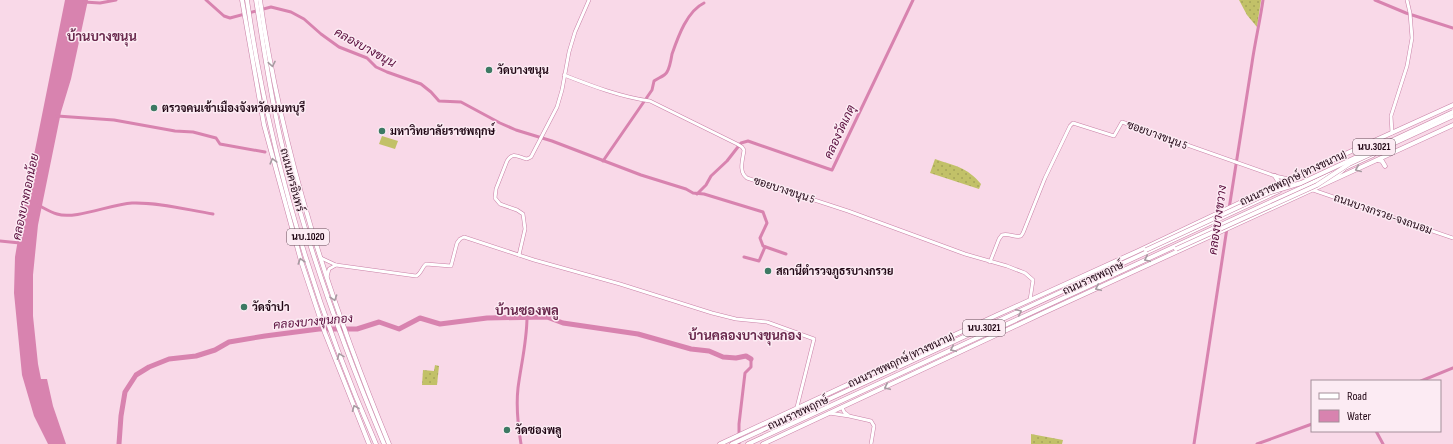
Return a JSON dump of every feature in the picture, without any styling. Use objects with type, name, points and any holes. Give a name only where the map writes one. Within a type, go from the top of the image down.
[{"type":"main road","name":"ถนนนครอินทร์","points":[[242,0],[246,12],[264,125],[301,261],[325,333],[369,444]]},
{"type":"main road","name":"ถนนนครอินทร์","points":[[246,12],[247,0]]},
{"type":"main road","name":"ถนนนครอินทร์","points":[[256,0],[293,164],[320,257],[387,444]]},
{"type":"main road","name":"ถนนนครอินทร์","points":[[259,8],[260,0]]},
{"type":"main road","name":"ถนนนครอินทร์","points":[[260,13],[268,76],[283,148],[316,263],[340,332],[378,429],[387,444]]},
{"type":"main road","name":"ถนนนครอินทร์","points":[[247,18],[292,211],[332,333],[376,444]]},
{"type":"main road","name":"ถนนราชพฤกษ์ (ทางขนาน)","points":[[720,444],[797,407],[1453,105]]},
{"type":"main road","points":[[1129,258],[1270,192],[1301,183],[1453,112]]},
{"type":"main road","name":"ถนนราชพฤกษ์","points":[[733,443],[1453,112]]},
{"type":"main road","points":[[1158,260],[1176,247],[1317,185],[1349,164],[1453,117]]},
{"type":"main road","name":"ถนนราชพฤกษ์","points":[[748,444],[1176,247],[1453,117]]},
{"type":"main road","name":"ถนนราชพฤกษ์ (ทางขนาน)","points":[[763,444],[1158,260],[1453,125]]},
{"type":"main road","points":[[283,148],[290,162],[293,164]]},
{"type":"main road","points":[[1378,160],[1382,161],[1384,166]]},
{"type":"main road","points":[[1326,184],[1344,169]]},
{"type":"main road","points":[[282,171],[287,212]]},
{"type":"main road","points":[[1275,176],[1278,181],[1277,186]]},
{"type":"main road","points":[[1267,190],[1295,184]]},
{"type":"main road","points":[[1118,266],[1138,251]]},
{"type":"main road","points":[[927,361],[932,362],[952,356]]},
{"type":"main road","points":[[810,407],[833,391]]},
{"type":"street","points":[[519,255],[524,229],[522,214],[517,210],[498,202],[495,198],[495,193],[509,157],[514,155],[529,159],[557,107],[572,41],[589,0]]},
{"type":"street","points":[[1392,133],[1391,116],[1407,66],[1412,38],[1408,0]]},
{"type":"street","name":"ซอยบางขนุน 5","points":[[564,76],[598,88],[648,100],[741,146],[744,152],[741,171],[746,178],[848,211],[959,252],[1019,271],[1031,277],[1033,283],[1030,300]]},
{"type":"street","name":"ซอยบางขนุน 5","points":[[990,262],[1002,235],[1007,234],[1018,237],[1021,236],[1045,178],[1070,126],[1073,123],[1114,136],[1122,122],[1275,176]]},
{"type":"street","points":[[1275,176],[1290,179]]},
{"type":"street","name":"ถนนบางกรวย-จงถนอม","points":[[1313,190],[1453,238]]},
{"type":"street","points":[[320,257],[327,262],[336,265],[416,276],[426,264],[451,266],[457,243],[460,238],[464,237],[721,316],[740,320],[772,323],[814,339],[797,407]]},
{"type":"street","points":[[327,278],[329,269],[336,265]]},
{"type":"street","points":[[842,407],[844,412],[849,416]]},
{"type":"street","points":[[829,413],[871,421],[874,426],[871,444]]},
{"type":"shaded area","points":[[1239,0],[1261,0],[1257,27],[1247,15]]},
{"type":"shaded area","points":[[382,136],[398,141],[395,149],[379,144]]},
{"type":"shaded area","points":[[935,159],[966,170],[981,184],[979,189],[930,173]]},
{"type":"shaded area","points":[[435,365],[439,366],[437,385],[422,385],[423,370],[434,371]]},
{"type":"shaded area","points":[[1031,434],[1063,440],[1062,444],[1031,444]]},
{"type":"water","name":"คลองบางกอกน้อย","points":[[65,0],[88,0],[71,79],[61,112],[38,225],[33,275],[33,316],[38,364],[41,379],[47,379],[53,406],[66,444],[48,444],[34,416],[22,375],[14,293],[15,257]]},
{"type":"waterway","name":"คลองบางขนุน","points":[[84,2],[100,3],[116,0]]},
{"type":"waterway","name":"คลองบางขนุน","points":[[206,0],[224,16],[230,18],[271,7],[291,12],[304,19],[339,47],[367,58],[376,67],[387,72],[421,84],[439,101],[461,102],[516,130],[552,141],[641,175],[686,189],[693,193],[704,194],[763,212],[767,223],[760,238],[763,246],[786,254]]},
{"type":"waterway","name":"คลองวัดเกตุ","points":[[697,194],[741,143],[748,141],[832,170],[913,0]]},
{"type":"waterway","name":"คลองบางขวาง","points":[[1229,209],[1263,0]]},
{"type":"waterway","points":[[1375,0],[1406,13],[1453,28]]},
{"type":"waterway","points":[[603,161],[652,90],[654,81],[667,72],[670,66],[674,47],[684,25],[693,12],[704,3]]},
{"type":"waterway","points":[[57,116],[114,120],[175,131],[193,132],[216,138],[220,144],[265,152]]},
{"type":"waterway","points":[[38,205],[54,213],[65,215],[73,215],[132,203],[162,205],[213,214]]},
{"type":"waterway","name":"คลองบางขวาง","points":[[1194,444],[1227,228]]},
{"type":"waterway","name":"คลองบางกอกน้อย","points":[[0,241],[20,243]]},
{"type":"waterway","points":[[744,257],[759,261],[765,247]]},
{"type":"waterway","points":[[521,444],[517,395],[525,344],[527,317]]},
{"type":"waterway","name":"คลองบางขุนกอง","points":[[119,444],[121,416],[125,392],[136,375],[149,367],[169,359],[196,356],[215,350],[229,342],[265,336],[319,329],[357,329],[379,322],[399,329],[420,318],[440,324],[487,318],[547,317],[563,323],[638,334],[691,349],[709,351],[723,357],[736,358],[746,356],[751,359]]},
{"type":"waterway","points":[[739,444],[739,424],[745,373],[751,367],[751,359]]},
{"type":"waterway","points":[[1423,380],[1453,368]]},
{"type":"waterway","points":[[1257,444],[1311,424]]},
{"type":"waterway","points":[[1377,432],[1383,444]]},
{"type":"place","name":"วัดบางขนุน","points":[[489,70]]},
{"type":"place","name":"ตรวจคนเข้าเมืองจังหวัดนนทบุรี","points":[[154,108]]},
{"type":"place","name":"มหาวิทยาลัยราชพฤกษ์","points":[[382,131]]},
{"type":"place","name":"สถานีตำรวจภูธรบางกรวย","points":[[768,271]]},
{"type":"place","name":"วัดจําปา","points":[[244,307]]},
{"type":"place","name":"วัดซองพลู","points":[[507,430]]},
{"type":"district","name":"บ้านบางขนุน","points":[[102,37]]},
{"type":"district","name":"บ้านซองพลู","points":[[527,311]]},
{"type":"district","name":"บ้านคลองบางขุนกอง","points":[[745,336]]}]
